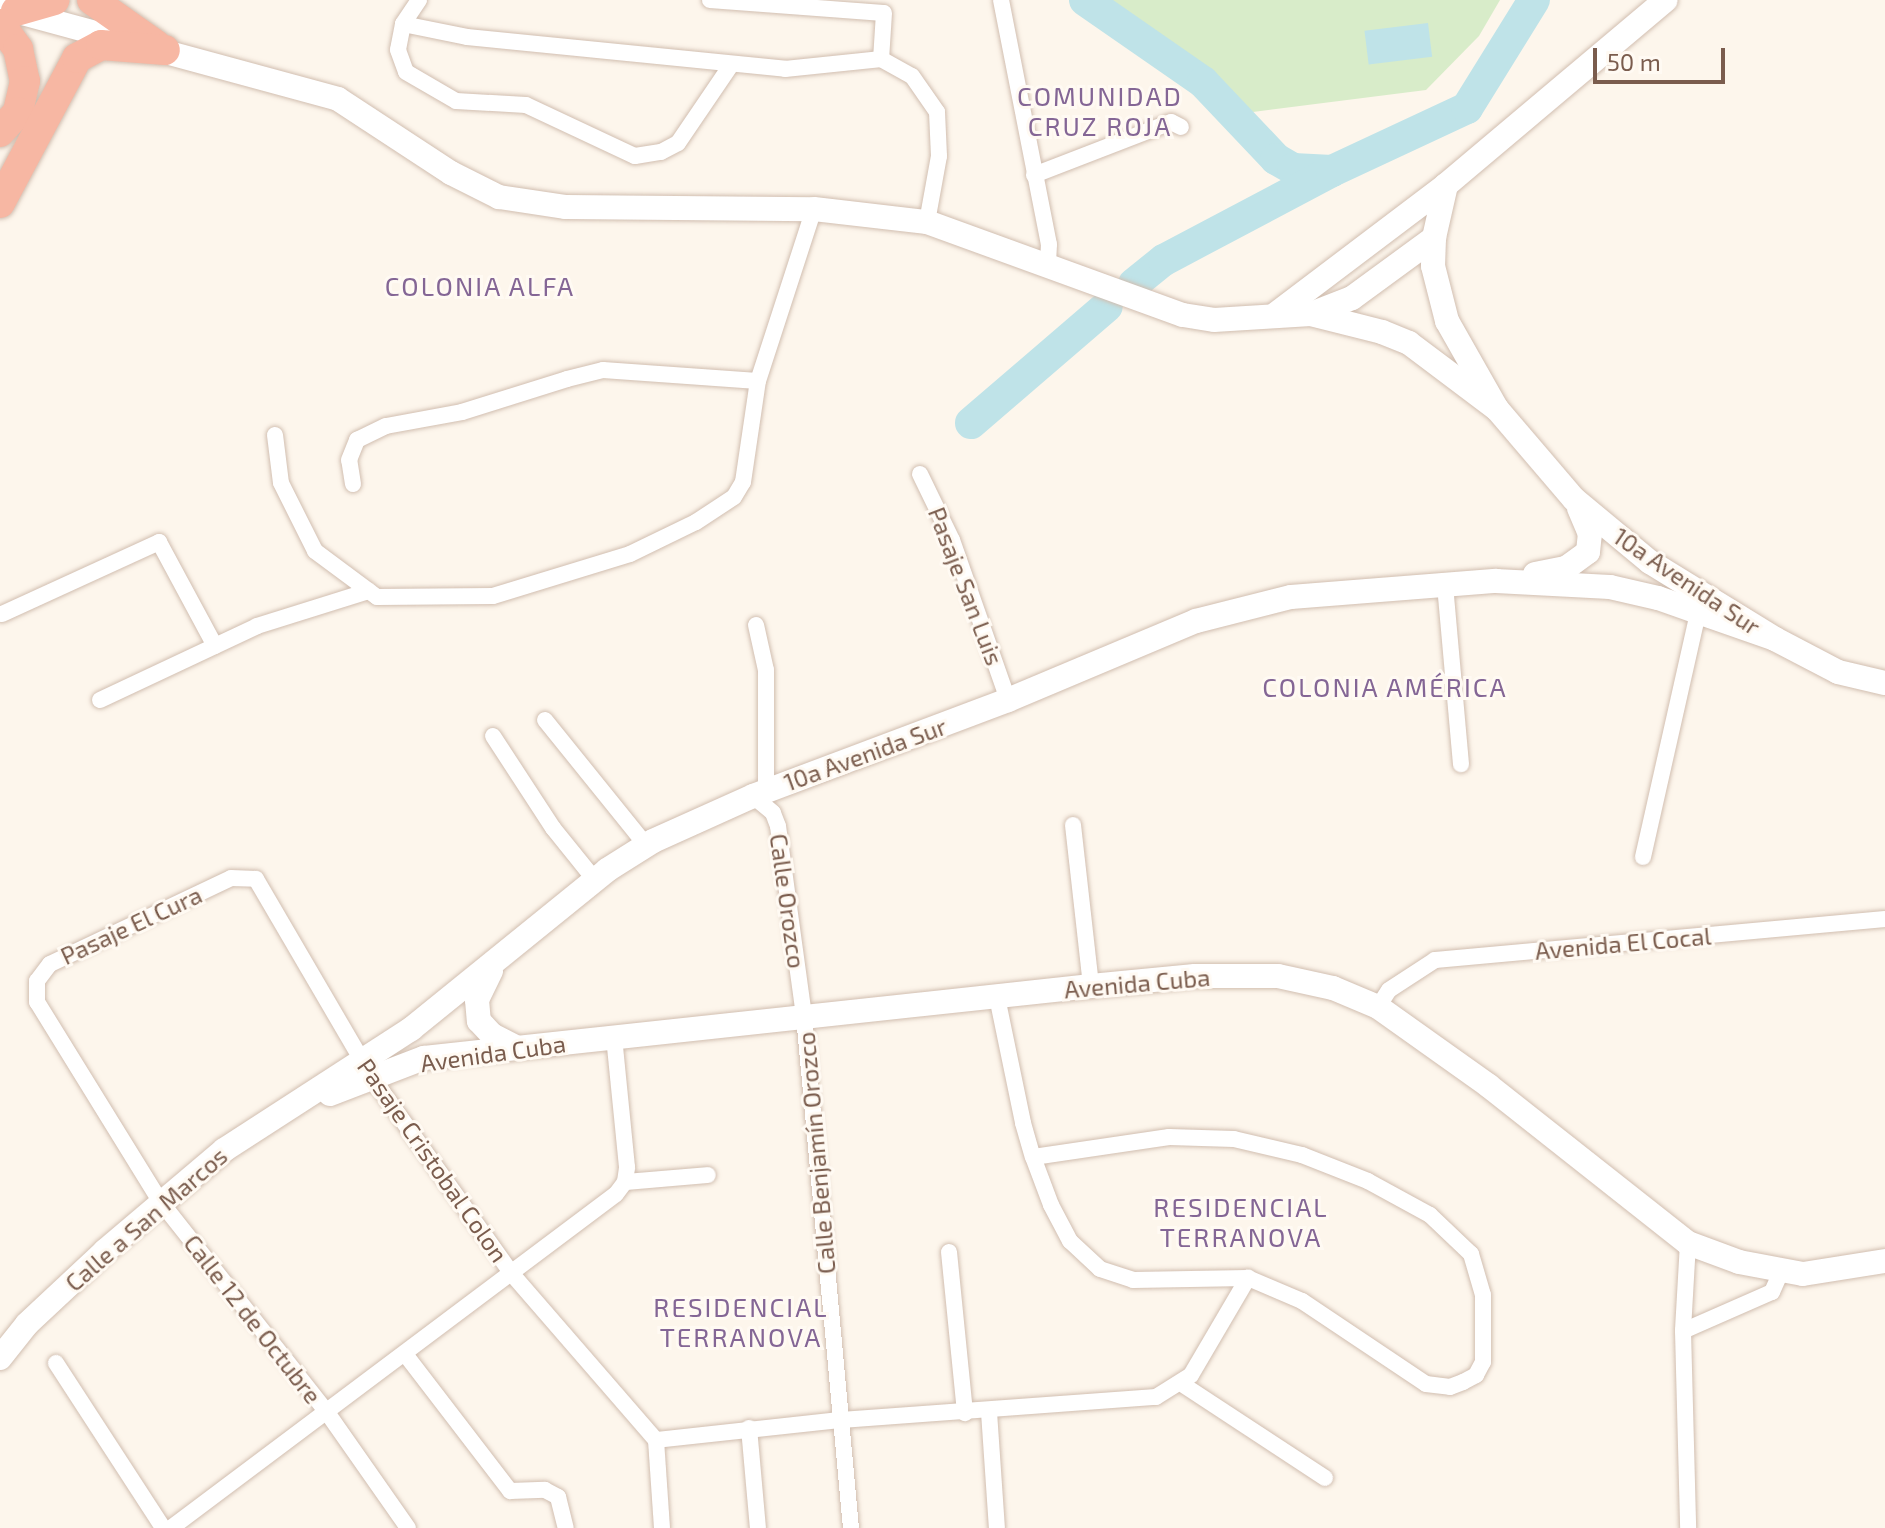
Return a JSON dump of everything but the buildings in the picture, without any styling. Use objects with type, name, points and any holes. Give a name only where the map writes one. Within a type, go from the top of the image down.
[{"type":"highway","points":[[0,132],[18,112],[25,81],[18,49],[5,14],[54,0]]},
{"type":"highway","points":[[92,0],[113,19],[165,50]]},
{"type":"highway","points":[[0,203],[77,58],[101,45],[165,50]]},
{"type":"main road","points":[[1277,313],[1446,185],[1666,0]]},
{"type":"main road","points":[[5,14],[165,50],[338,99],[451,173],[499,197],[566,207],[814,209],[927,222],[1048,263],[1183,315],[1214,320],[1277,313],[1311,314],[1409,343],[1497,409]]},
{"type":"main road","points":[[1446,185],[1434,238],[1433,266],[1447,321],[1497,409],[1574,499]]},
{"type":"main road","points":[[1412,210],[1434,238]]},
{"type":"main road","points":[[1311,314],[1352,298],[1434,238]]},
{"type":"main road","name":"10a Avenida Sur","points":[[368,1070],[595,880],[646,845],[760,794],[1008,700],[1229,609],[1322,593],[1496,581],[1566,568],[1583,559],[1590,534],[1574,499]]},
{"type":"main road","name":"10a Avenida Sur","points":[[1574,499],[1650,562],[1775,639],[1838,672],[1885,683]]},
{"type":"main road","name":"10a Avenida Sur","points":[[1496,581],[1610,587],[1698,612],[1775,639]]},
{"type":"main road","points":[[494,965],[477,1000],[479,1021],[492,1035],[518,1048]]},
{"type":"main road","name":"Avenida Cuba","points":[[308,1099],[368,1070],[424,1058],[1091,986],[1278,976],[1333,988],[1378,1007],[1489,1086],[1688,1243],[1803,1274],[1885,1261]]},
{"type":"main road","name":"Calle a San Marcos","points":[[2,1351],[160,1201],[224,1150],[308,1099]]},
{"type":"street","points":[[419,0],[403,24],[398,50],[406,72],[456,101],[526,105],[635,156],[661,152],[678,143],[731,65]]},
{"type":"street","points":[[710,0],[884,13],[881,59]]},
{"type":"street","points":[[1001,0],[1048,263]]},
{"type":"street","points":[[403,24],[467,37],[785,69],[881,59],[912,76],[937,112],[939,156],[927,222]]},
{"type":"street","points":[[1034,175],[1171,122],[1181,127]]},
{"type":"street","points":[[275,435],[281,483],[315,551],[377,597],[431,598],[528,589],[630,554],[696,522],[734,497],[743,482],[758,381],[814,209]]},
{"type":"street","points":[[353,484],[349,460],[357,440],[386,426],[462,412],[603,370],[758,381]]},
{"type":"street","name":"Pasaje San Luis","points":[[920,474],[957,552],[1008,700]]},
{"type":"street","points":[[2,614],[159,542],[215,646]]},
{"type":"street","points":[[1445,585],[1461,764]]},
{"type":"street","points":[[100,700],[257,626],[369,591]]},
{"type":"street","points":[[1643,857],[1698,612]]},
{"type":"street","points":[[756,625],[766,670],[760,794]]},
{"type":"street","points":[[545,720],[646,845]]},
{"type":"street","points":[[493,736],[553,828],[595,880]]},
{"type":"street","name":"Calle Orozco","points":[[760,794],[778,826],[804,1016]]},
{"type":"street","points":[[1073,825],[1091,986]]},
{"type":"street","name":"Pasaje El Cura","points":[[37,981],[50,964],[231,878]]},
{"type":"street","name":"Pasaje Cristobal Colon","points":[[231,878],[256,879],[368,1070],[512,1274],[656,1440]]},
{"type":"street","name":"Avenida El Cocal","points":[[1378,1007],[1389,990],[1435,960],[1885,919]]},
{"type":"street","name":"Calle 12 de Octubre","points":[[37,981],[37,1002],[160,1201],[326,1411],[408,1528]]},
{"type":"street","points":[[997,997],[1033,1157],[1070,1241],[1100,1269],[1133,1280],[1248,1278],[1302,1301],[1426,1384],[1450,1387],[1463,1382],[1476,1375],[1483,1362],[1483,1295],[1471,1254],[1430,1215],[1368,1181],[1302,1155],[1234,1139],[1169,1137],[1033,1157]]},
{"type":"street","name":"Calle Benjamín Orozco","points":[[804,1016],[851,1528]]},
{"type":"street","points":[[614,1037],[625,1182]]},
{"type":"street","points":[[171,1528],[512,1274],[625,1182],[708,1175]]},
{"type":"street","points":[[1688,1243],[1683,1331],[1688,1528]]},
{"type":"street","points":[[949,1252],[965,1413]]},
{"type":"street","points":[[1683,1331],[1772,1292],[1782,1270]]},
{"type":"street","points":[[662,1528],[656,1440],[841,1420],[989,1412],[1156,1397],[1182,1384],[1248,1278]]},
{"type":"street","points":[[405,1354],[510,1491],[545,1490],[558,1497],[566,1528]]},
{"type":"street","points":[[56,1363],[163,1528]]},
{"type":"street","points":[[1182,1384],[1325,1478]]},
{"type":"street","points":[[989,1412],[997,1528]]},
{"type":"street","points":[[749,1428],[758,1528]]},
{"type":"green space","points":[[1110,0],[1500,0],[1479,36],[1426,90],[1253,112]]},
{"type":"water","points":[[1428,23],[1432,57],[1369,65],[1364,31]]},
{"type":"waterway","points":[[1085,0],[1203,82],[1276,159],[1293,169],[1332,171]]},
{"type":"waterway","points":[[1134,284],[1164,260],[1332,171],[1467,108],[1534,0]]},
{"type":"waterway","points":[[971,423],[1107,306]]},
{"type":"district","name":"COMUNIDAD CRUZ ROJA","points":[[1100,111]]},
{"type":"district","name":"COLONIA ALFA","points":[[480,286]]},
{"type":"district","name":"COLONIA AMÉRICA","points":[[1385,687]]},
{"type":"district","name":"RESIDENCIAL TERRANOVA","points":[[1241,1222]]},
{"type":"district","name":"RESIDENCIAL TERRANOVA","points":[[741,1322]]}]
